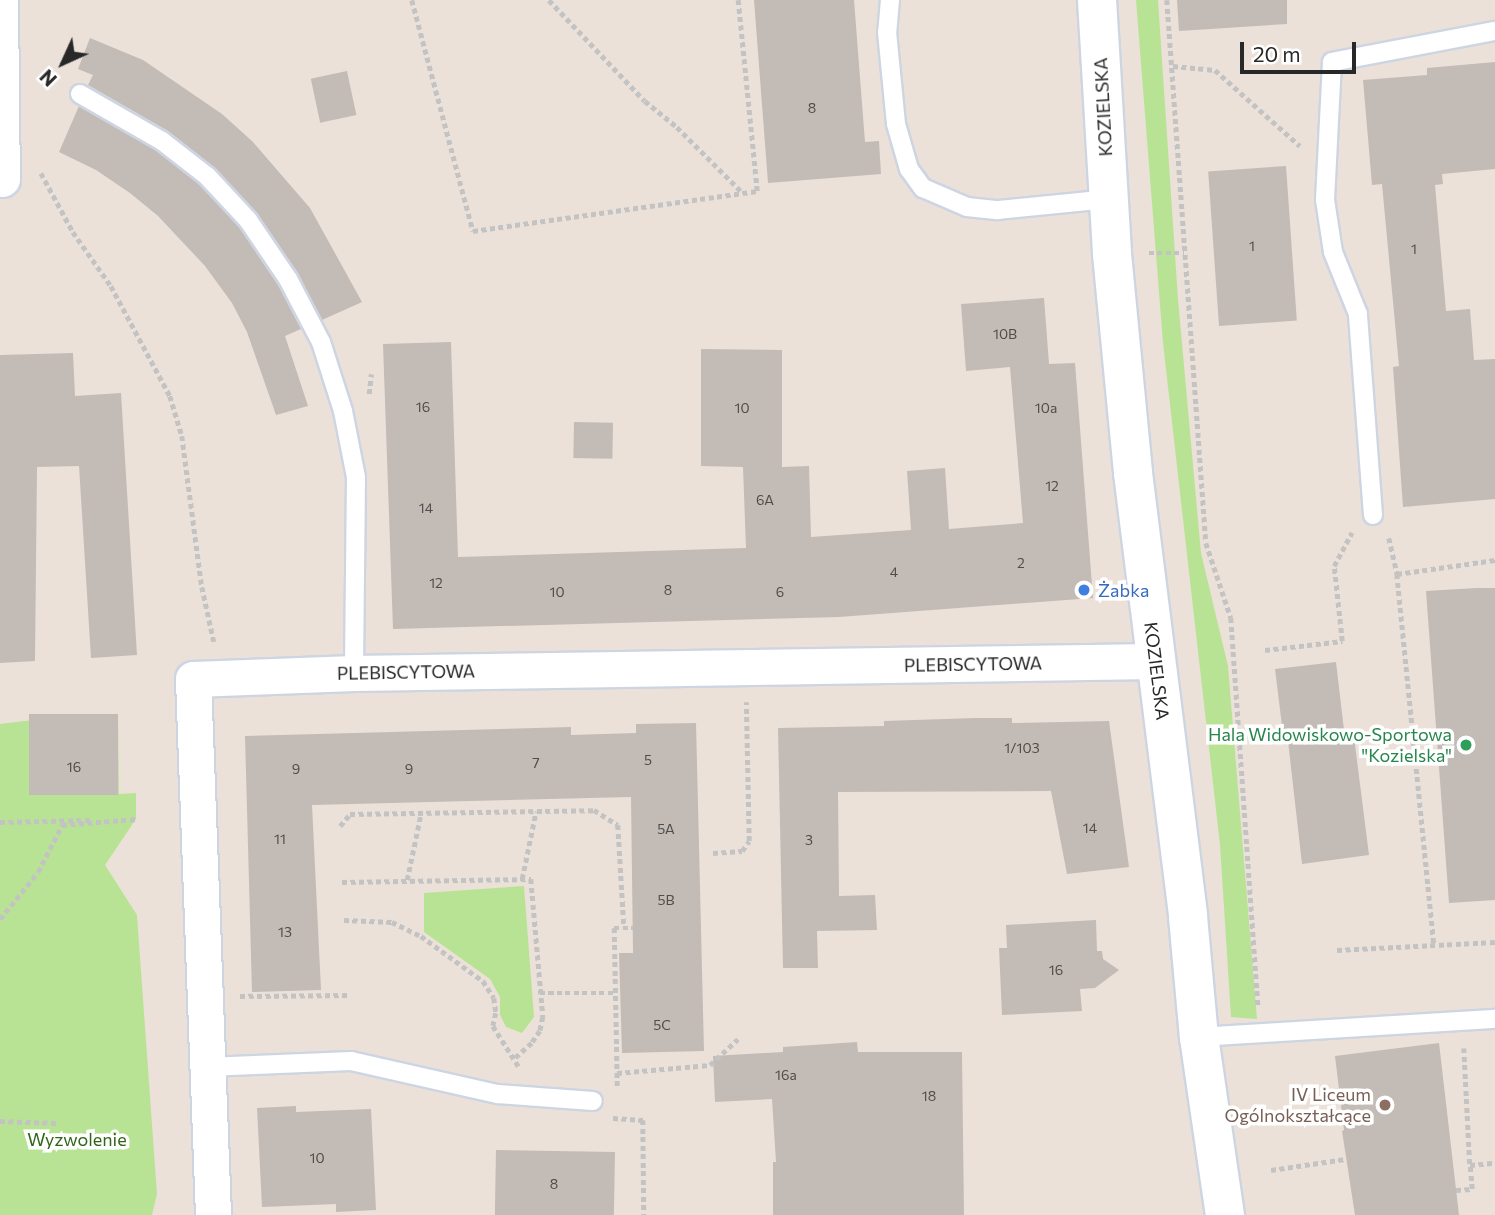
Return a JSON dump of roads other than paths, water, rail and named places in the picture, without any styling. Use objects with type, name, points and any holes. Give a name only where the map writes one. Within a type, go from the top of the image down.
[{"type":"street","points":[[0,0],[1,179]]},
{"type":"street","name":"KOZIELSKA","points":[[1097,0],[1108,200],[1133,473],[1188,917],[1199,1037],[1225,1215]]},
{"type":"street","name":"PLEBISCYTOWA","points":[[213,1215],[194,679],[354,673],[1155,661]]},
{"type":"lane","points":[[890,0],[887,32],[896,124],[909,169],[923,188],[967,207],[998,210],[1108,200]]},
{"type":"lane","points":[[1373,515],[1358,314],[1333,252],[1325,200],[1332,62],[1495,31]]},
{"type":"lane","points":[[80,94],[162,141],[207,176],[248,220],[288,279],[321,342],[343,411],[356,477],[354,673]]},
{"type":"lane","points":[[1199,1037],[1495,1019]]},
{"type":"lane","points":[[207,1067],[351,1061],[473,1089],[518,1096],[593,1101]]},
{"type":"place","name":"Żabka","points":[[1084,590]]},
{"type":"place","name":"Hala Widowiskowo-Sportowa \"Kozielska\"","points":[[1466,745]]},
{"type":"place","name":"IV Liceum Ogólnokształcące","points":[[1385,1105]]},
{"type":"park label","name":"Wyzwolenie","points":[[77,1139]]}]
